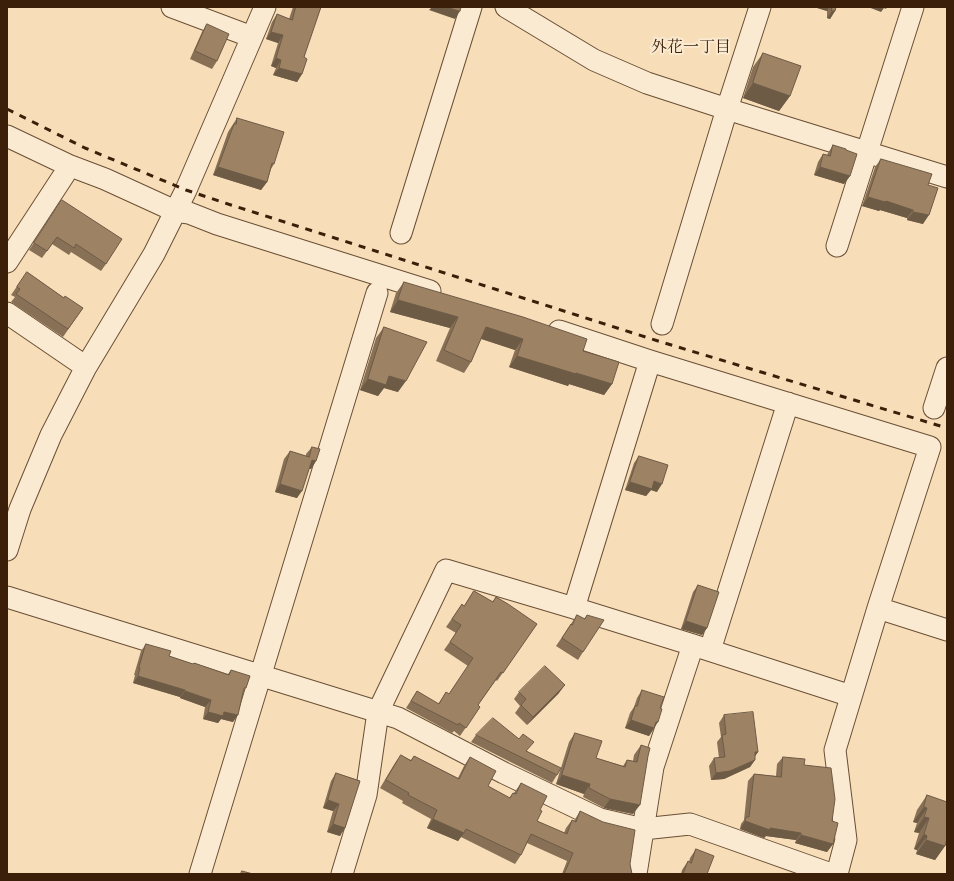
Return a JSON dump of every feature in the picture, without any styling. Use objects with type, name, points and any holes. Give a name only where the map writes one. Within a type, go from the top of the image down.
[{"type":"street","points":[[172,7],[252,37]]},
{"type":"street","points":[[7,550],[20,509],[51,435],[86,367],[154,254],[202,153],[265,7]]},
{"type":"street","points":[[401,233],[471,7]]},
{"type":"street","points":[[506,7],[594,60],[647,83],[947,177]]},
{"type":"street","points":[[662,324],[727,109],[760,7]]},
{"type":"street","points":[[837,246],[913,7]]},
{"type":"street","points":[[7,136],[68,165],[105,179],[175,211],[189,213],[232,229],[450,297]]},
{"type":"street","points":[[7,262],[64,176],[68,165]]},
{"type":"street","points":[[200,874],[377,293]]},
{"type":"street","points":[[7,312],[86,367]]},
{"type":"street","points":[[541,324],[650,361],[930,447],[878,608],[835,750],[846,840],[837,874]]},
{"type":"street","points":[[574,608],[650,361]]},
{"type":"street","points":[[934,408],[947,368]]},
{"type":"street","points":[[636,874],[653,767],[701,648],[788,403]]},
{"type":"street","points":[[342,874],[366,795],[378,712],[446,570],[574,608],[851,696]]},
{"type":"street","points":[[7,597],[398,718],[504,773],[600,819],[643,829],[690,824],[831,874]]},
{"type":"street","points":[[878,608],[947,630]]},
{"type":"building","points":[[296,7],[321,7],[304,57],[307,59],[302,74],[279,68],[281,60],[276,58],[283,35],[271,32],[277,14],[292,20]]},
{"type":"building","points":[[447,7],[461,7],[460,11]]},
{"type":"building","points":[[832,7],[836,7],[835,11],[832,11]]},
{"type":"building","points":[[207,24],[229,34],[217,61],[195,51]]},
{"type":"building","points":[[763,53],[801,66],[790,96],[753,83]]},
{"type":"building","points":[[237,118],[284,132],[274,164],[272,163],[267,182],[218,167],[234,124],[236,124]]},
{"type":"building","points":[[833,145],[857,154],[850,176],[820,167],[823,154],[830,156]]},
{"type":"building","points":[[881,159],[932,174],[928,185],[938,188],[929,215],[913,212],[913,210],[886,201],[868,197]]},
{"type":"building","points":[[62,200],[122,239],[106,264],[76,244],[74,248],[57,237],[47,251],[34,243]]},
{"type":"building","points":[[27,272],[64,298],[65,296],[83,308],[68,329],[16,294],[20,289],[17,287]]},
{"type":"building","points":[[404,282],[523,317],[587,339],[583,351],[619,362],[612,384],[517,356],[523,339],[486,327],[471,362],[444,350],[458,317],[398,300]]},
{"type":"building","points":[[384,327],[427,342],[406,381],[389,376],[386,385],[368,379]]},
{"type":"building","points":[[312,447],[320,449],[316,461],[312,460],[302,491],[280,484],[290,451],[309,457]]},
{"type":"building","points":[[639,456],[668,465],[662,484],[654,481],[652,489],[630,482]]},
{"type":"building","points":[[698,585],[719,592],[707,628],[686,621]]},
{"type":"building","points":[[474,591],[493,602],[496,597],[537,624],[503,673],[501,672],[478,705],[480,707],[466,728],[459,723],[458,725],[411,701],[417,691],[439,704],[446,692],[449,694],[473,658],[450,642],[461,625],[452,619],[462,604],[464,606]]},
{"type":"building","points":[[577,615],[585,619],[587,615],[604,620],[583,652],[562,638],[571,624],[572,625]]},
{"type":"building","points":[[146,644],[171,651],[169,656],[193,664],[194,663],[229,675],[231,670],[250,676],[246,688],[244,688],[238,715],[224,712],[223,716],[208,712],[211,700],[185,690],[138,676]]},
{"type":"building","points":[[545,666],[565,685],[533,717],[521,705],[526,699],[519,692]]},
{"type":"building","points":[[642,690],[664,697],[660,708],[662,709],[658,722],[656,722],[654,728],[631,720]]},
{"type":"building","points":[[753,712],[758,752],[755,752],[755,760],[730,771],[716,773],[714,758],[725,757],[722,735],[726,734],[724,715]]},
{"type":"building","points":[[493,718],[519,739],[523,734],[534,742],[526,751],[561,768],[557,775],[476,735]]},
{"type":"building","points":[[575,733],[602,741],[596,758],[625,767],[627,760],[637,762],[641,745],[650,748],[640,805],[610,799],[589,788],[590,784],[562,775]]},
{"type":"building","points":[[401,755],[411,761],[414,756],[459,779],[470,757],[496,771],[488,786],[510,798],[513,793],[516,794],[521,783],[547,796],[540,810],[542,811],[537,821],[567,834],[572,820],[576,822],[580,811],[603,822],[635,830],[630,864],[632,874],[564,874],[573,853],[531,834],[521,855],[466,829],[464,833],[433,819],[437,810],[408,795],[409,793],[386,780]]},
{"type":"building","points":[[783,757],[805,759],[804,765],[831,768],[835,799],[832,821],[838,823],[833,844],[801,835],[801,833],[770,828],[770,830],[745,821],[746,817],[749,817],[754,774],[781,777]]},
{"type":"building","points":[[336,773],[360,781],[345,828],[333,824],[339,804],[328,800]]},
{"type":"building","points":[[927,795],[947,802],[947,839],[945,846],[926,840],[927,836],[924,834],[929,818],[924,817],[927,808],[924,807]]},
{"type":"building","points":[[696,849],[714,856],[707,874],[683,874],[688,861],[691,863]]},
{"type":"building","points":[[242,871],[253,874],[241,874]]},
{"type":"railway","points":[[7,109],[85,148],[186,190],[658,341],[947,428]]},
{"type":"district","name":"外花一丁目","points":[[691,49]]}]
